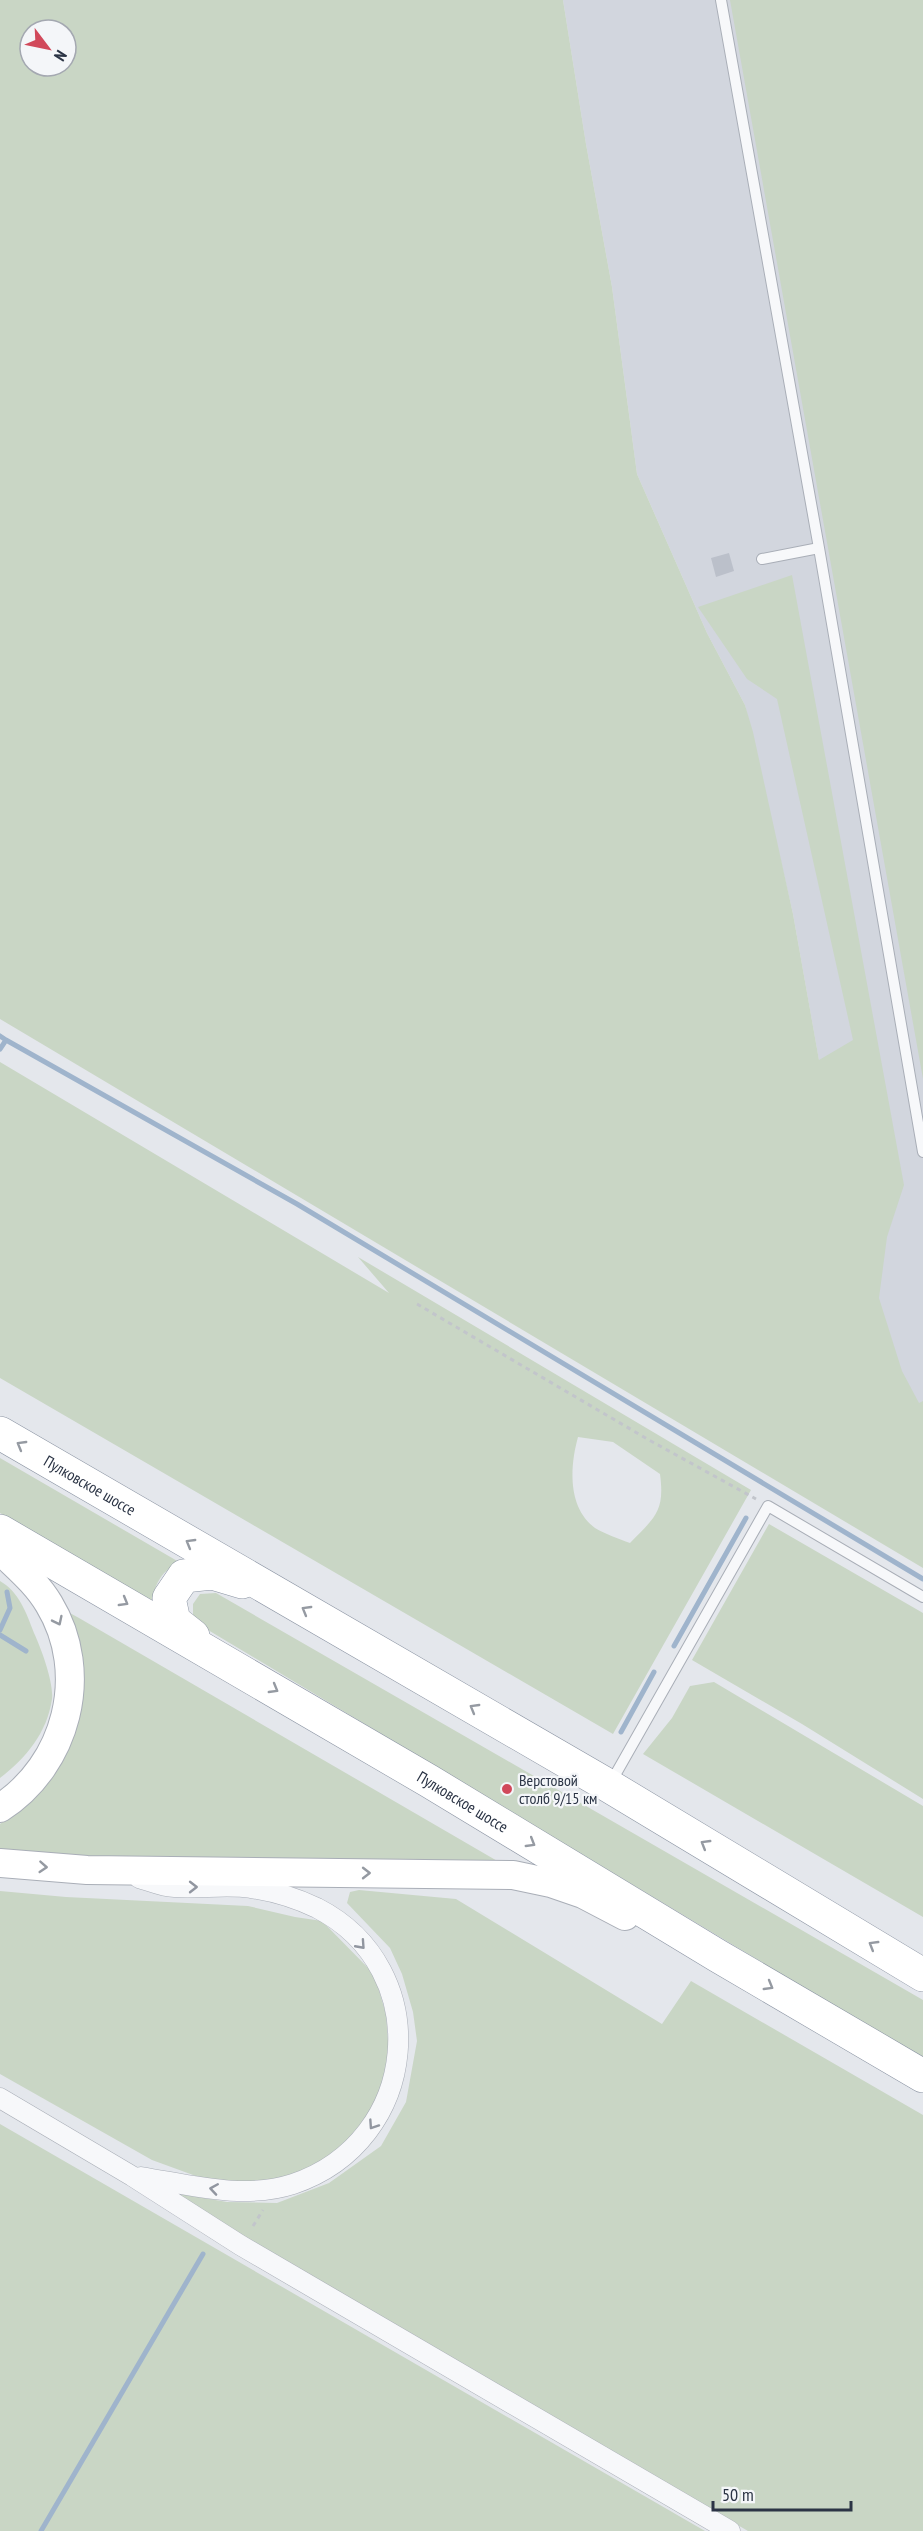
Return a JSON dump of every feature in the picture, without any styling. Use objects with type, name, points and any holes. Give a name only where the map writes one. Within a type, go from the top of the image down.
[{"type":"highway","name":"Пулковское шоссе","points":[[0,1432],[609,1786],[923,1975]]},
{"type":"highway","name":"Пулковское шоссе","points":[[0,1531],[223,1659],[923,2076]]},
{"type":"highway","points":[[223,1659],[174,1621],[169,1598],[184,1576],[212,1573],[277,1593]]},
{"type":"main road","points":[[0,1550],[37,1586],[50,1605],[64,1634],[70,1693],[60,1737],[51,1756],[29,1785],[0,1808]]},
{"type":"main road","points":[[0,1863],[116,1871],[513,1875],[551,1882],[583,1894],[622,1915],[672,1928]]},
{"type":"street","points":[[116,1871],[172,1887],[251,1888],[316,1908],[345,1927],[380,1969],[393,2004],[399,2051],[395,2079],[372,2127],[356,2146],[314,2176],[282,2187],[249,2192],[225,2191],[132,2176]]},
{"type":"street","points":[[0,2098],[132,2176],[414,2352],[730,2531]]},
{"type":"lane","points":[[721,0],[819,548],[923,1152]]},
{"type":"lane","points":[[762,559],[819,548]]},
{"type":"lane","points":[[609,1786],[768,1506],[923,1597]]},
{"type":"path","points":[[417,1304],[649,1440],[768,1506]]},
{"type":"shaded area","points":[[563,0],[923,0],[923,1543],[826,1100],[793,914],[745,705],[707,633],[637,474],[612,287]]},
{"type":"green space","points":[[0,0],[563,0],[612,287],[637,474],[707,633],[745,705],[793,914],[819,1060],[853,1040],[777,699],[747,679],[698,607],[792,575],[904,1185],[887,1237],[879,1298],[902,1371],[919,1403],[923,1401],[923,1568],[0,1019]]},
{"type":"green space","points":[[730,0],[923,0],[923,1079]]},
{"type":"green space","points":[[0,1062],[389,1293],[358,1257],[751,1490],[613,1734],[0,1378]],"holes":[[[578,1437],[613,1442],[660,1474],[661,1497],[656,1513],[630,1543],[595,1528],[579,1509],[575,1498],[572,1473]]]},
{"type":"green space","points":[[0,1458],[179,1562],[160,1578],[152,1602],[0,1513]]},
{"type":"green space","points":[[769,1524],[923,1613],[923,1799],[802,1724],[692,1660]]},
{"type":"green space","points":[[0,1581],[12,1591],[25,1610],[49,1675],[52,1699],[45,1723],[34,1744],[0,1778]]},
{"type":"green space","points":[[216,1593],[923,2000],[923,2059],[203,1627],[193,1615],[193,1604],[200,1594]]},
{"type":"green space","points":[[68,1612],[499,1862],[140,1859],[0,1853],[0,1824],[37,1793],[79,1716],[84,1685],[83,1668],[79,1642]]},
{"type":"green space","points":[[714,1682],[923,1806],[923,1917],[643,1754],[672,1718],[690,1686]]},
{"type":"green space","points":[[359,1890],[456,1899],[662,2024],[691,1981],[923,2115],[923,2531],[748,2531],[177,2199],[181,2194],[227,2202],[277,2203],[329,2183],[381,2146],[406,2102],[417,2041],[413,2012],[402,1974],[390,1948],[347,1903],[350,1892]]},
{"type":"green space","points":[[0,1891],[66,1897],[248,1906],[322,1921],[374,1974],[386,2014],[389,2054],[380,2096],[360,2126],[334,2155],[300,2174],[270,2183],[204,2179],[152,2160],[0,2074]]},
{"type":"green space","points":[[0,2124],[705,2531],[0,2531]]},
{"type":"building","points":[[729,553],[734,571],[716,577],[711,558]]},
{"type":"waterway","points":[[0,1036],[6,1040],[0,1049]]},
{"type":"waterway","points":[[6,1040],[297,1204],[923,1579]]},
{"type":"waterway","points":[[674,1646],[746,1518]]},
{"type":"waterway","points":[[0,1630],[10,1608],[7,1592]]},
{"type":"waterway","points":[[0,1635],[26,1651]]},
{"type":"waterway","points":[[621,1732],[654,1672]]},
{"type":"waterway","points":[[41,2531],[203,2254]]},
{"type":"place","name":"Верстовой столб 9/15 км","points":[[507,1789]]}]
